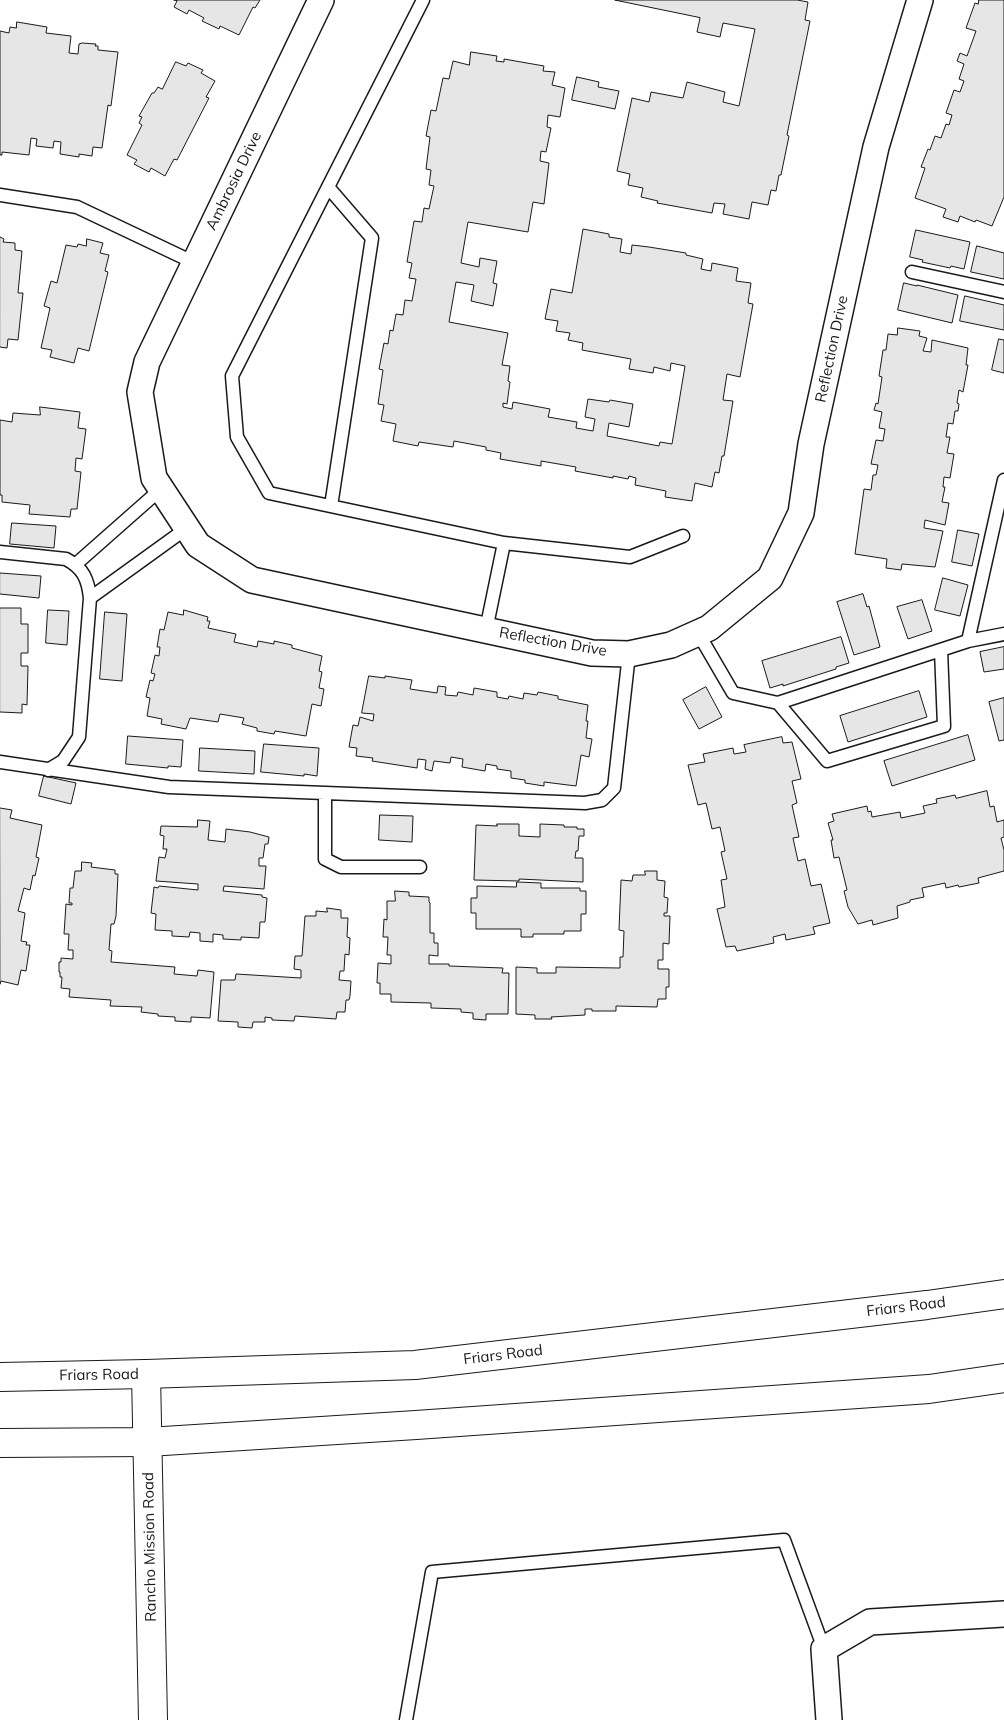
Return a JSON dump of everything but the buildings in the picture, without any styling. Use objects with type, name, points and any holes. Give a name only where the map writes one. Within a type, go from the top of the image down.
[{"type":"main road","name":"Friars Road","points":[[0,1377],[415,1365],[918,1307],[1004,1294]]},
{"type":"main road","name":"Rancho Mission Road","points":[[146,1374],[153,1720]]},
{"type":"main road","points":[[0,1443],[148,1442],[426,1425],[919,1389],[1004,1378]]},
{"type":"street","name":"Ambrosia Drive","points":[[147,362],[321,0]]},
{"type":"street","name":"Reflection Drive","points":[[147,362],[140,392],[154,478],[198,545],[252,580],[592,652],[629,654],[671,645],[709,628],[770,578],[801,514],[811,444],[876,147],[920,0]]},
{"type":"street","points":[[829,1720],[824,1649],[870,1622],[1004,1614]]},
{"type":"lane","points":[[423,0],[232,376],[237,437],[269,493],[504,543],[630,557],[684,536]]},
{"type":"lane","points":[[328,187],[372,238],[331,506]]},
{"type":"lane","points":[[0,195],[77,206],[195,263]]},
{"type":"lane","points":[[912,272],[1004,292]]},
{"type":"lane","points":[[968,641],[1004,480]]},
{"type":"lane","points":[[76,564],[161,489]]},
{"type":"lane","points":[[90,598],[187,528]]},
{"type":"lane","points":[[486,630],[504,543]]},
{"type":"lane","points":[[0,552],[66,560],[76,564],[83,572],[89,586],[90,598],[79,737],[63,761],[48,770]]},
{"type":"lane","points":[[698,633],[734,693],[778,703],[968,641],[1004,634]]},
{"type":"lane","points":[[778,703],[826,761],[944,726],[941,650]]},
{"type":"lane","points":[[0,762],[169,787],[585,803],[602,800],[614,788],[629,654]]},
{"type":"lane","points":[[325,793],[324,860],[342,867],[420,868]]},
{"type":"lane","points":[[406,1720],[432,1572],[784,1540],[824,1649]]}]
